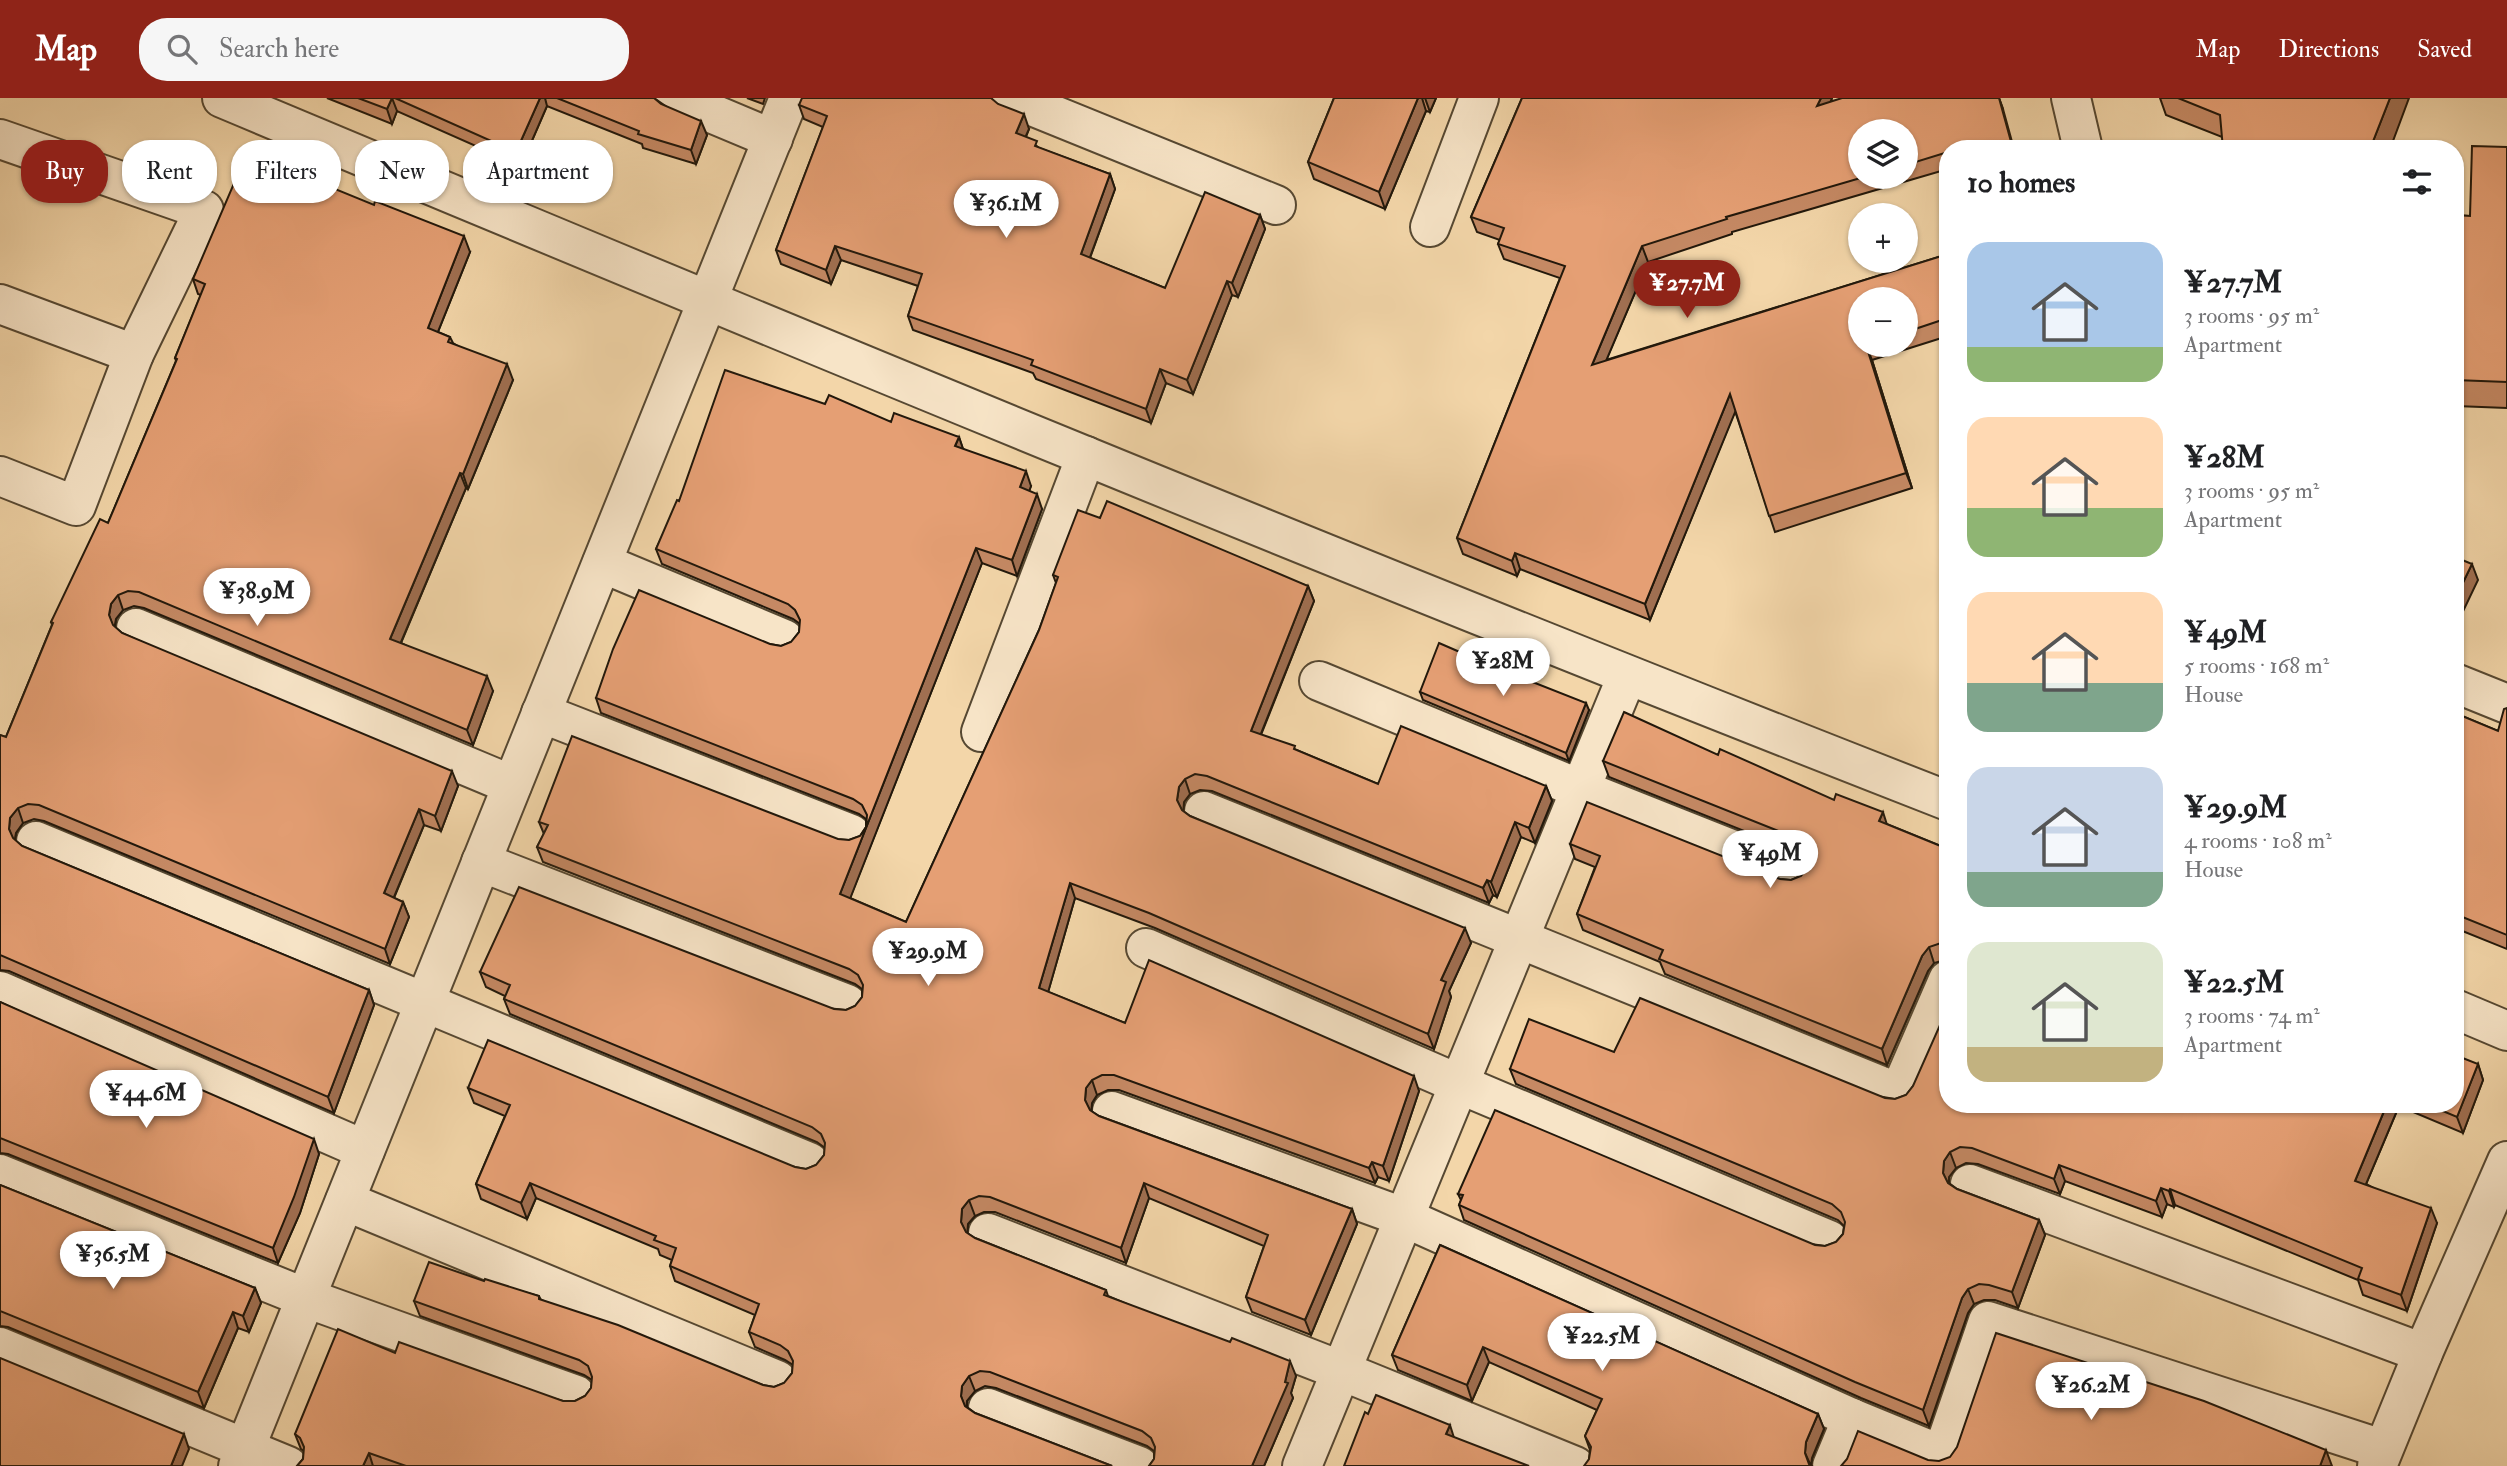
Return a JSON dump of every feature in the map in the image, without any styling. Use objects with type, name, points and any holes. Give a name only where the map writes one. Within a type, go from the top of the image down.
[{"type":"street","points":[[222,98],[1086,456],[1627,676],[1939,797]]},
{"type":"street","points":[[675,98],[773,139]]},
{"type":"street","points":[[242,1458],[789,98]]},
{"type":"street","points":[[1012,98],[1276,205]]},
{"type":"street","points":[[1430,227],[1479,98]]},
{"type":"street","points":[[2071,98],[2081,140]]},
{"type":"street","points":[[0,139],[204,210],[134,354],[76,506],[0,477]]},
{"type":"street","points":[[0,304],[134,354]]},
{"type":"street","points":[[981,732],[1086,456]]},
{"type":"street","points":[[602,563],[784,639]]},
{"type":"street","points":[[136,628],[512,785]]},
{"type":"street","points":[[1302,1466],[1627,676]]},
{"type":"street","points":[[1319,681],[1794,874]]},
{"type":"street","points":[[2464,687],[2507,704]]},
{"type":"street","points":[[541,713],[851,834]]},
{"type":"street","points":[[1204,811],[1899,1093],[1939,1001]]},
{"type":"street","points":[[36,841],[809,1162]]},
{"type":"street","points":[[481,862],[848,1004]]},
{"type":"street","points":[[1146,948],[1829,1240]]},
{"type":"street","points":[[0,991],[365,1150]]},
{"type":"street","points":[[2464,1013],[2507,1031]]},
{"type":"street","points":[[1112,1111],[1403,1217],[1852,1418],[1942,1455],[1988,1321],[2380,1458],[2507,1161]]},
{"type":"street","points":[[0,1174],[306,1298],[576,1395]]},
{"type":"street","points":[[1969,1184],[2423,1353]]},
{"type":"street","points":[[345,1201],[777,1380]]},
{"type":"street","points":[[988,1233],[1342,1371],[1575,1466]]},
{"type":"street","points":[[0,1348],[242,1458],[288,1466]]},
{"type":"street","points":[[988,1408],[1139,1466]]},
{"type":"street","points":[[1832,1466],[1852,1418]]},
{"type":"building","points":[[358,98],[392,98],[387,109]]},
{"type":"building","points":[[395,98],[540,98],[521,140],[489,140]]},
{"type":"building","points":[[557,98],[654,98],[661,104],[701,121],[691,150],[638,134],[639,131]]},
{"type":"building","points":[[802,98],[991,98],[998,104],[1024,114],[1016,133],[1037,141],[1035,146],[1110,174],[1081,254],[1165,288],[1205,192],[1260,215],[1232,283],[1227,281],[1187,380],[1160,369],[1146,409],[1031,365],[1033,360],[908,316],[922,274],[835,246],[826,270],[776,250],[827,116],[799,105]]},
{"type":"building","points":[[1334,98],[1418,98],[1379,192],[1308,162]]},
{"type":"building","points":[[1522,98],[1821,98],[1817,106],[1842,98],[1999,98],[2011,140],[1939,140],[1939,155],[1918,161],[1918,119],[1848,119],[1848,182],[1726,217],[1727,219],[1642,246],[1592,365],[1887,273],[1918,273],[1918,263],[1939,257],[1939,321],[1918,328],[1918,287],[1848,287],[1848,357],[1870,357],[1906,473],[1769,516],[1730,394],[1645,604],[1515,553],[1512,561],[1457,538],[1565,266],[1498,244],[1504,228],[1471,217]]},
{"type":"building","points":[[2178,98],[2390,98],[2374,140],[2222,140],[2220,115]]},
{"type":"building","points":[[2472,146],[2507,147],[2507,382],[2464,380],[2464,216],[2470,216]]},
{"type":"building","points":[[231,190],[231,203],[341,203],[341,191],[355,197],[355,203],[380,203],[464,236],[428,328],[450,337],[448,342],[507,364],[463,474],[460,473],[390,639],[487,676],[467,730],[139,592],[128,591],[118,595],[111,604],[109,615],[113,625],[122,633],[452,771],[435,816],[419,809],[384,893],[403,902],[385,949],[39,805],[28,804],[18,808],[10,818],[9,829],[13,838],[22,846],[369,990],[328,1097],[0,955],[0,735],[6,737],[53,623],[51,622],[100,519],[108,523],[177,359],[175,358],[205,284],[193,279]]},
{"type":"building","points":[[725,370],[825,404],[829,395],[891,422],[894,413],[959,437],[955,446],[1026,471],[1020,487],[1037,494],[1012,560],[976,548],[840,894],[906,922],[1039,630],[1058,577],[1053,575],[1078,510],[1100,518],[1107,501],[1308,586],[1251,731],[1295,746],[1294,749],[1378,784],[1401,726],[1546,786],[1529,828],[1515,822],[1491,882],[1487,880],[1483,888],[1207,776],[1195,774],[1185,779],[1179,787],[1177,800],[1182,810],[1190,816],[1465,928],[1441,980],[1446,982],[1428,1034],[1149,913],[1070,883],[1039,988],[1125,1023],[1149,960],[1414,1076],[1383,1166],[1372,1162],[1369,1168],[1114,1075],[1102,1075],[1092,1080],[1086,1088],[1085,1100],[1090,1110],[1099,1116],[1352,1209],[1305,1320],[1246,1297],[1268,1235],[1144,1183],[1121,1248],[990,1197],[979,1196],[969,1200],[962,1209],[961,1222],[966,1232],[975,1238],[1106,1290],[1104,1295],[1230,1342],[1232,1338],[1290,1361],[1285,1382],[1288,1383],[1252,1466],[1149,1466],[1154,1459],[1155,1447],[1151,1438],[1142,1431],[990,1372],[980,1371],[969,1376],[962,1386],[961,1396],[965,1406],[975,1413],[1112,1466],[406,1466],[369,1453],[363,1466],[297,1466],[303,1459],[304,1447],[295,1434],[338,1329],[395,1353],[399,1342],[563,1401],[575,1401],[585,1396],[591,1388],[592,1377],[588,1366],[579,1360],[414,1301],[429,1262],[539,1296],[539,1299],[618,1325],[763,1385],[774,1387],[784,1383],[792,1373],[793,1361],[788,1351],[749,1332],[759,1304],[670,1266],[676,1248],[654,1240],[656,1236],[530,1183],[521,1203],[476,1184],[510,1105],[468,1088],[488,1040],[795,1167],[806,1169],[816,1165],[824,1155],[825,1143],[821,1134],[812,1127],[504,999],[510,985],[480,972],[519,887],[834,1009],[846,1010],[855,1006],[862,997],[863,985],[858,975],[849,969],[537,847],[548,825],[539,822],[572,736],[838,839],[849,840],[860,836],[866,827],[867,815],[862,805],[853,799],[596,698],[613,649],[639,590],[770,644],[781,646],[791,642],[799,632],[800,620],[788,604],[656,549],[677,500],[679,501]]},
{"type":"building","points":[[2464,561],[2472,564],[2464,580]]},
{"type":"building","points":[[1439,643],[1586,703],[1566,753],[1420,692]]},
{"type":"building","points":[[2507,708],[2507,935],[2464,918],[2464,717],[2498,731],[2504,709]]},
{"type":"building","points":[[1624,712],[1718,755],[1720,749],[1834,800],[1836,794],[1883,812],[1879,821],[1939,845],[1939,944],[1929,947],[1922,956],[1882,1049],[1659,959],[1663,950],[1577,914],[1600,856],[1570,844],[1587,802],[1780,879],[1791,880],[1801,876],[1809,866],[1810,856],[1806,845],[1796,838],[1603,761]]},
{"type":"building","points":[[1640,998],[1885,1098],[1895,1099],[1906,1095],[1913,1086],[1939,1027],[1939,1113],[2383,1113],[2355,1181],[2431,1208],[2401,1295],[2358,1279],[2362,1268],[2170,1189],[2161,1188],[2156,1201],[2059,1165],[2054,1179],[1972,1148],[1960,1147],[1950,1152],[1944,1161],[1943,1173],[1948,1183],[1957,1189],[2039,1220],[2012,1292],[1979,1284],[1968,1289],[1962,1298],[1923,1410],[1459,1205],[1463,1195],[1458,1194],[1495,1110],[1815,1245],[1825,1246],[1836,1242],[1843,1234],[1845,1222],[1841,1212],[1832,1204],[1510,1069],[1529,1019],[1614,1052]]},
{"type":"building","points":[[0,1002],[314,1139],[273,1248],[0,1138]]},
{"type":"building","points":[[2464,1059],[2478,1064],[2464,1099]]},
{"type":"building","points":[[0,1185],[255,1288],[243,1316],[233,1312],[198,1392],[0,1311]]},
{"type":"building","points":[[1440,1245],[1818,1414],[1806,1442],[1805,1453],[1812,1466],[1584,1466],[1589,1459],[1591,1447],[1585,1436],[1602,1399],[1483,1347],[1467,1385],[1392,1355]]},
{"type":"building","points":[[1996,1333],[2204,1401],[2326,1450],[2320,1466],[1841,1466],[1847,1459],[1858,1431],[1928,1460],[1939,1461],[1950,1457],[1957,1447]]},
{"type":"building","points":[[0,1358],[184,1434],[171,1466],[0,1466]]},
{"type":"building","points":[[1376,1395],[1450,1425],[1446,1434],[1529,1466],[1344,1466],[1365,1412],[1368,1414]]}]
